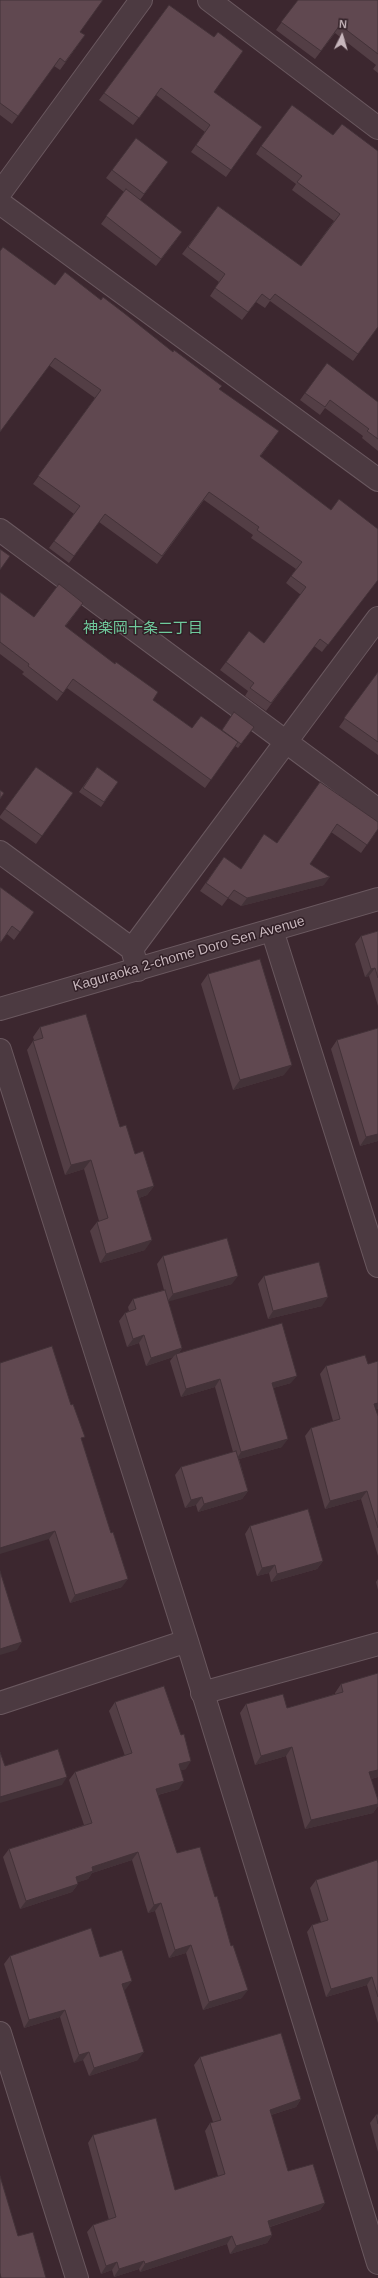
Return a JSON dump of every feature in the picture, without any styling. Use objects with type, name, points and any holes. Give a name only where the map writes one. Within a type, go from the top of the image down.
[{"type":"street","points":[[0,193],[141,0]]},
{"type":"street","points":[[209,0],[378,128]]},
{"type":"street","points":[[0,203],[378,480]]},
{"type":"street","points":[[0,530],[287,741],[378,810]]},
{"type":"street","points":[[132,949],[378,618]]},
{"type":"street","points":[[0,852],[132,949],[138,970]]},
{"type":"street","name":"Kaguraoka 2-chome Doro Sen Avenue","points":[[0,1010],[378,899]]},
{"type":"street","points":[[272,930],[378,1266]]},
{"type":"street","points":[[0,1050],[187,1642],[378,2263]]},
{"type":"street","points":[[0,1703],[187,1642]]},
{"type":"street","points":[[202,1693],[378,1644]]},
{"type":"street","points":[[0,2033],[77,2278]]},
{"type":"street","points":[[371,2278],[378,2276]]},
{"type":"building","points":[[0,0],[103,0],[80,32],[85,35],[65,62],[60,58],[18,116],[0,103]]},
{"type":"building","points":[[298,0],[378,0],[378,54],[340,25],[321,51],[281,22]]},
{"type":"building","points":[[169,5],[214,37],[218,32],[243,51],[214,92],[262,127],[231,170],[196,145],[210,125],[161,88],[139,118],[104,93]]},
{"type":"building","points":[[292,105],[333,135],[342,124],[378,151],[378,327],[358,354],[275,294],[270,300],[262,294],[248,312],[215,288],[225,274],[188,247],[218,206],[301,266],[340,214],[297,182],[302,176],[261,146]]},
{"type":"building","points":[[136,138],[168,162],[144,194],[112,170]]},
{"type":"building","points":[[126,189],[182,232],[161,259],[106,216]]},
{"type":"building","points":[[3,247],[55,285],[65,272],[101,300],[103,297],[173,352],[174,350],[222,386],[219,389],[279,431],[260,456],[331,510],[339,499],[378,529],[378,580],[328,645],[320,639],[271,703],[250,688],[254,683],[226,662],[249,631],[264,643],[306,587],[291,576],[302,562],[257,530],[259,527],[209,492],[162,556],[105,514],[74,556],[54,541],[80,506],[38,476],[101,390],[55,358],[0,432],[0,251]]},
{"type":"building","points":[[327,363],[378,402],[378,439],[367,431],[369,429],[330,400],[325,407],[305,393]]},
{"type":"building","points":[[0,549],[10,556],[0,570]]},
{"type":"building","points":[[59,584],[83,603],[65,626],[115,664],[116,662],[158,692],[153,700],[192,728],[201,716],[238,742],[211,780],[73,679],[63,693],[0,642],[0,592],[34,617]]},
{"type":"building","points":[[378,672],[378,742],[344,718]]},
{"type":"building","points":[[234,712],[254,727],[241,744],[222,730]]},
{"type":"building","points":[[36,767],[73,793],[42,836],[5,809]]},
{"type":"building","points":[[97,767],[118,782],[104,802],[83,788]]},
{"type":"building","points":[[320,782],[378,822],[378,829],[367,845],[337,824],[310,864],[330,877],[247,898],[234,890],[228,898],[206,883],[224,857],[241,869],[264,834],[277,843]]},
{"type":"building","points":[[0,790],[4,793],[0,799]]},
{"type":"building","points":[[0,887],[34,912],[20,932],[12,926],[1,942],[0,941]]},
{"type":"building","points":[[378,931],[378,978],[375,968],[371,969],[361,936]]},
{"type":"building","points":[[260,959],[292,1065],[240,1080],[208,974]]},
{"type":"building","points":[[86,1014],[120,1127],[126,1125],[135,1154],[143,1151],[154,1186],[137,1191],[152,1240],[106,1254],[97,1222],[108,1218],[91,1160],[71,1165],[33,1041],[43,1038],[40,1027]]},
{"type":"building","points":[[378,1028],[378,1134],[366,1137],[337,1040]]},
{"type":"building","points":[[227,1238],[238,1276],[173,1294],[163,1256]]},
{"type":"building","points":[[319,1262],[328,1297],[273,1311],[264,1276]]},
{"type":"building","points":[[165,1290],[182,1348],[151,1358],[144,1335],[133,1339],[125,1313],[136,1309],[133,1299]]},
{"type":"building","points":[[282,1323],[297,1376],[272,1383],[288,1439],[241,1452],[220,1379],[186,1389],[176,1354]]},
{"type":"building","points":[[52,1346],[71,1405],[73,1404],[85,1437],[81,1438],[111,1533],[113,1532],[128,1579],[75,1595],[55,1531],[0,1548],[0,1363]]},
{"type":"building","points":[[365,1355],[368,1364],[378,1361],[378,1403],[374,1404],[378,1416],[378,1528],[367,1491],[330,1501],[311,1428],[340,1419],[326,1366]]},
{"type":"building","points":[[236,1451],[248,1491],[204,1504],[202,1497],[191,1500],[181,1467]]},
{"type":"building","points":[[308,1509],[323,1561],[277,1574],[275,1565],[262,1568],[250,1526]]},
{"type":"building","points":[[0,1571],[22,1642],[0,1649]]},
{"type":"building","points":[[378,1673],[378,1770],[369,1772],[378,1804],[311,1820],[292,1747],[261,1756],[246,1704],[283,1694],[287,1708],[343,1692],[341,1684]]},
{"type":"building","points":[[164,1686],[181,1735],[184,1734],[191,1761],[179,1764],[184,1781],[156,1789],[177,1853],[200,1847],[215,1897],[217,1896],[231,1946],[233,1945],[248,1990],[209,2002],[191,1945],[175,1950],[161,1903],[154,1905],[138,1852],[92,1867],[93,1871],[76,1877],[78,1884],[26,1901],[9,1849],[92,1823],[75,1772],[132,1753],[115,1702]]},
{"type":"building","points":[[58,1749],[67,1777],[0,1797],[0,1752],[5,1766]]},
{"type":"building","points":[[377,1860],[378,1997],[372,1977],[331,1989],[312,1925],[328,1920],[316,1880]]},
{"type":"building","points":[[91,1928],[100,1957],[122,1950],[132,1981],[122,1984],[144,2052],[94,2068],[89,2052],[79,2055],[65,2010],[29,2020],[10,1956]]},
{"type":"building","points":[[281,2033],[301,2099],[270,2110],[288,2171],[313,2164],[325,2203],[268,2221],[272,2235],[236,2246],[232,2236],[145,2264],[144,2261],[119,2269],[117,2262],[106,2266],[93,2225],[116,2217],[93,2135],[156,2118],[175,2190],[225,2174],[210,2123],[221,2120],[200,2057]]},
{"type":"building","points":[[0,2176],[18,2236],[33,2232],[46,2278],[1,2278]]},
{"type":"district","name":"神楽岡十条二丁目","points":[[143,629]]}]
